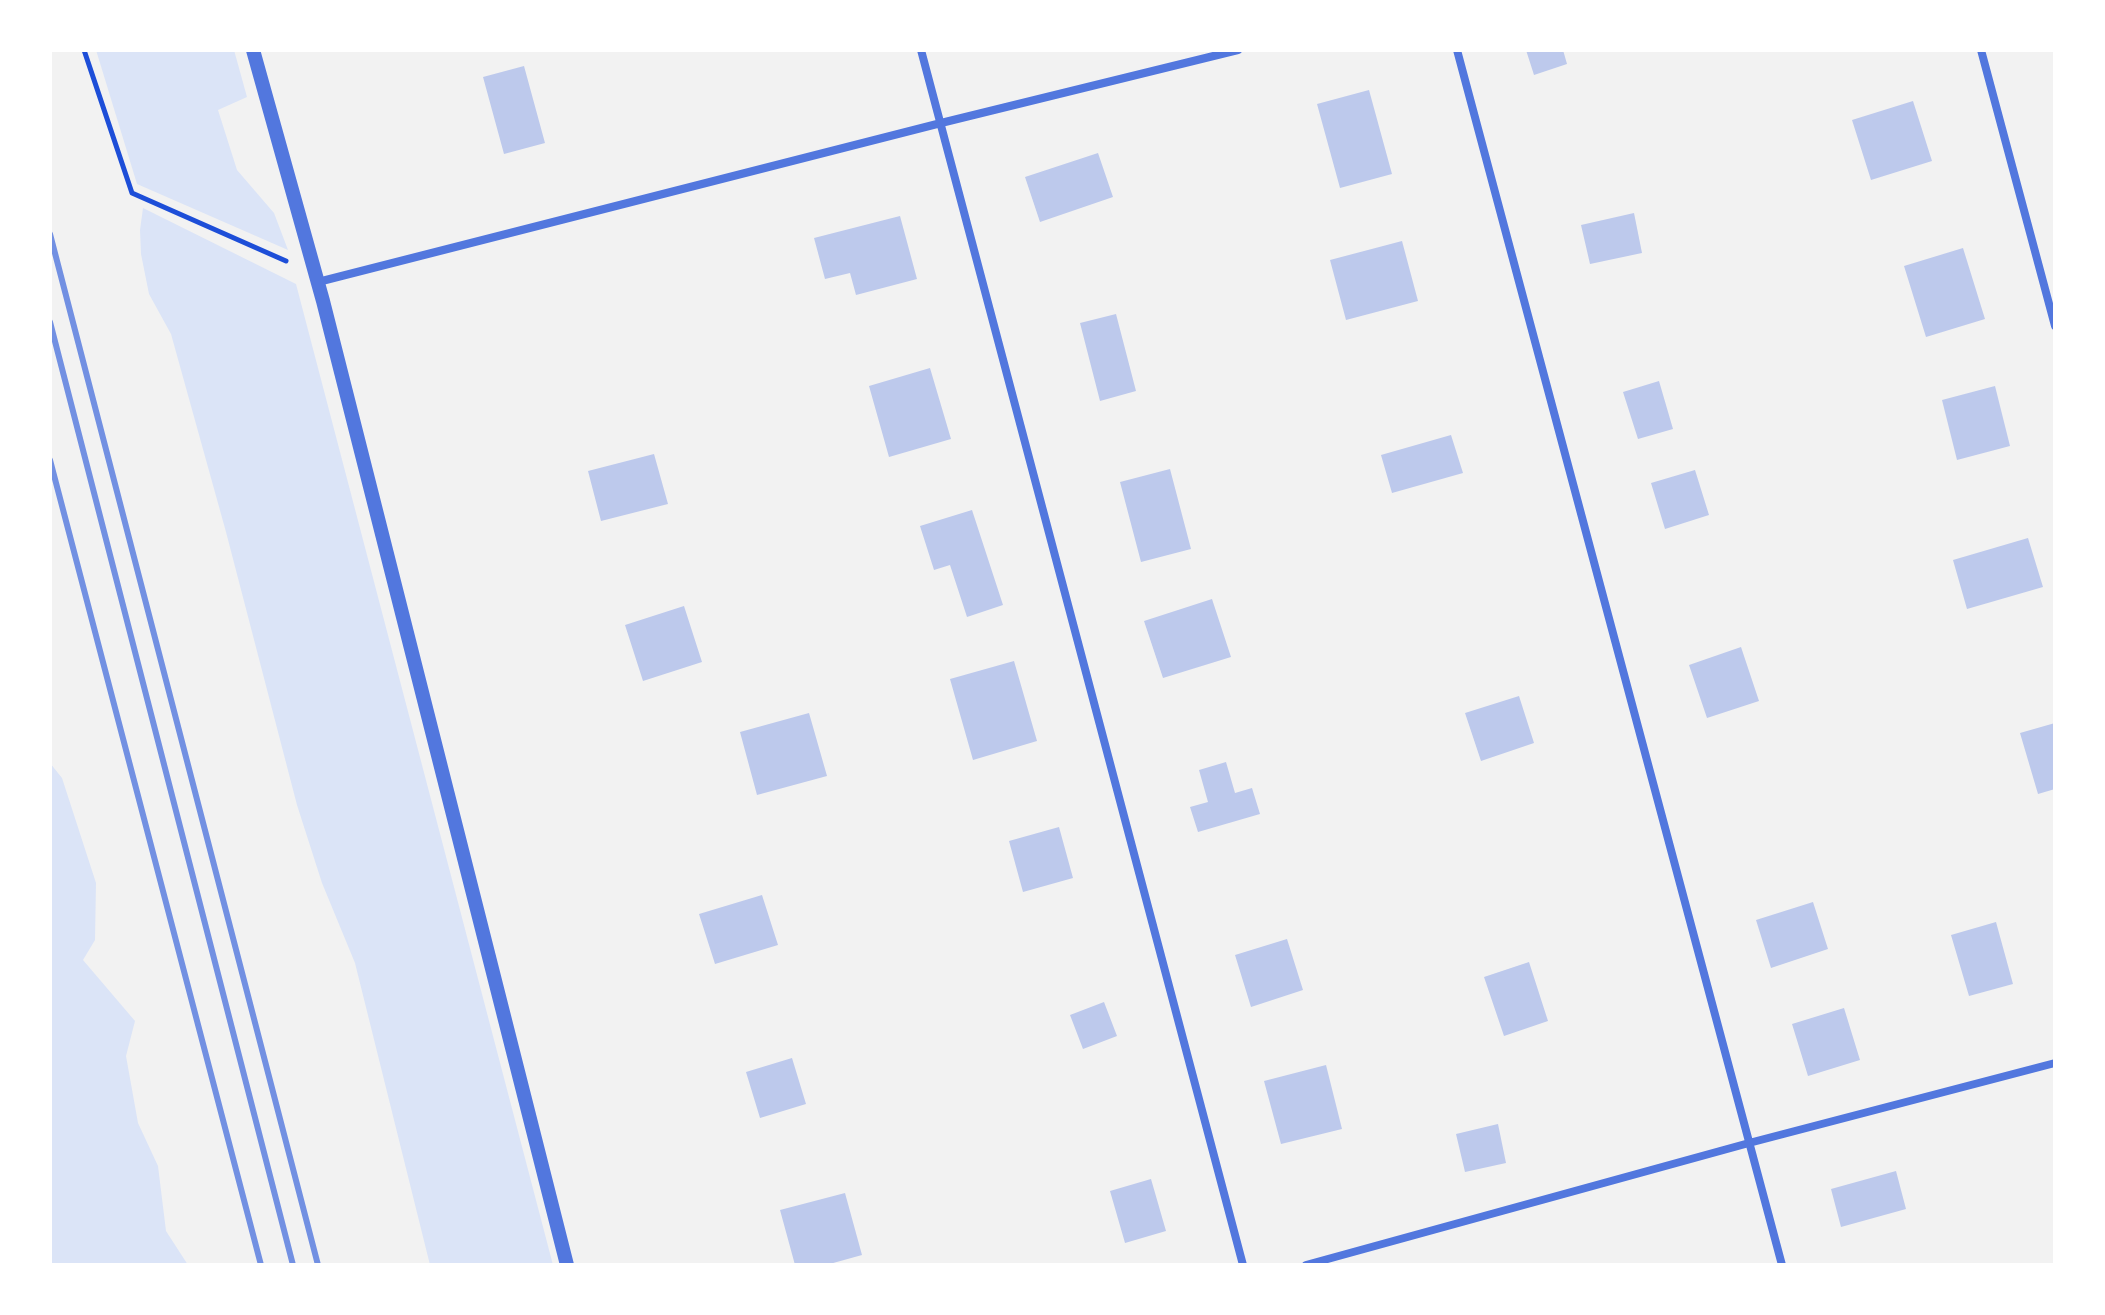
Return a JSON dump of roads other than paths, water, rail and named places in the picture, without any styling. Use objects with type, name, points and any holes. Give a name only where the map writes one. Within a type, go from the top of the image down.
[{"type":"street","points":[[253,50],[318,282],[567,1265]]},
{"type":"street","points":[[921,50],[1243,1265]]},
{"type":"street","points":[[318,282],[1238,50]]},
{"type":"street","points":[[1457,50],[1782,1265]]},
{"type":"street","points":[[1981,50],[2055,326]]},
{"type":"street","points":[[1306,1265],[1749,1143],[2055,1063]]},
{"type":"railway","points":[[50,234],[318,1265]]},
{"type":"railway","points":[[50,322],[293,1265]]},
{"type":"railway","points":[[50,460],[261,1265]]}]
